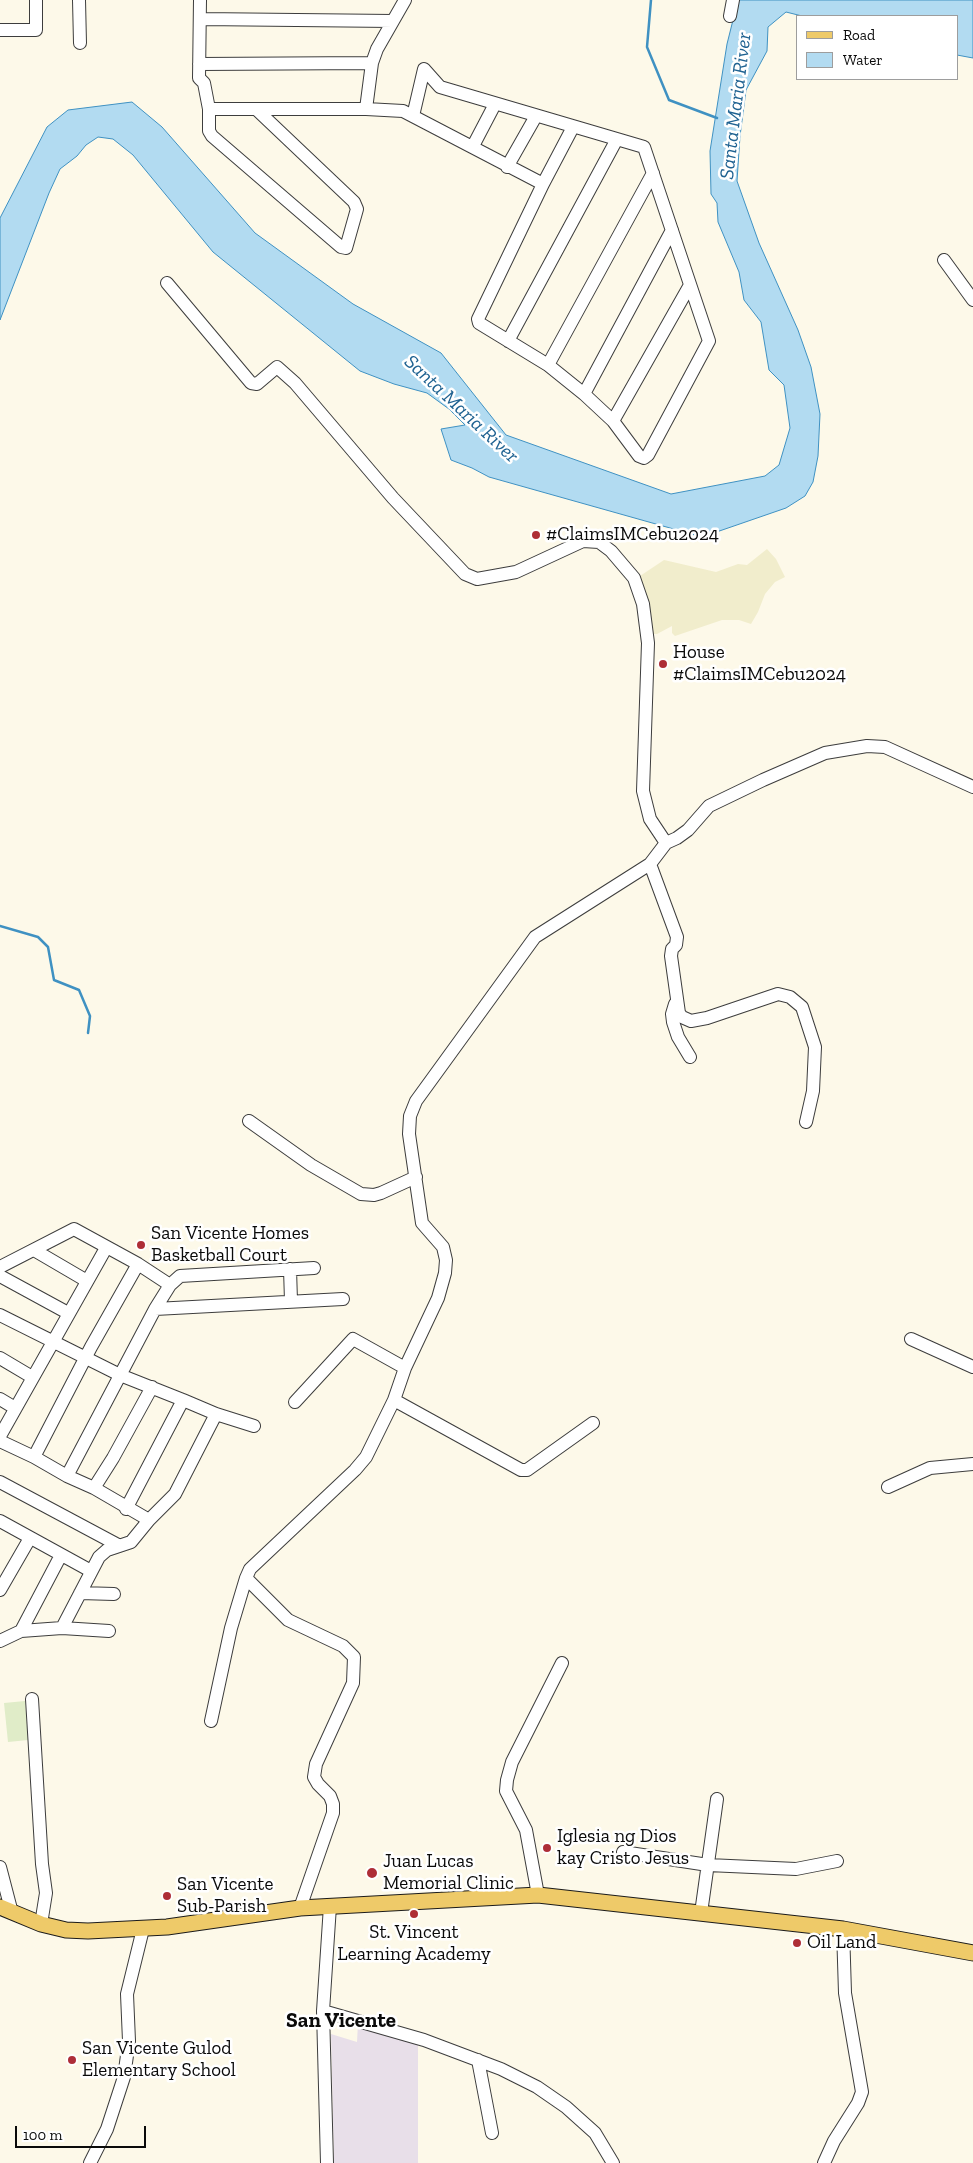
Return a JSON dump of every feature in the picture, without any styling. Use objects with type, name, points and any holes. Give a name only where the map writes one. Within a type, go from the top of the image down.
[{"type":"main road","points":[[6,1910],[41,1924],[73,1931],[143,1929],[300,1908],[538,1895],[843,1930],[973,1953]]},
{"type":"street","points":[[0,30],[36,30],[36,0]]},
{"type":"street","points":[[79,0],[80,43]]},
{"type":"street","points":[[200,0],[199,78],[204,83],[212,136],[341,247],[346,248],[355,218],[356,206],[256,110]]},
{"type":"street","points":[[366,109],[372,63],[404,0]]},
{"type":"street","points":[[730,16],[733,0]]},
{"type":"street","points":[[200,19],[393,21]]},
{"type":"street","points":[[199,64],[372,63]]},
{"type":"street","points":[[413,116],[424,69],[440,87],[644,147],[709,341],[648,455],[644,458],[639,456],[613,421],[584,394],[548,365],[479,323],[478,316],[543,184],[574,127]]},
{"type":"street","points":[[473,146],[495,104]]},
{"type":"street","points":[[209,110],[366,109],[403,111],[473,146],[507,167],[543,184]]},
{"type":"street","points":[[507,167],[536,116]]},
{"type":"street","points":[[508,341],[617,139]]},
{"type":"street","points":[[548,365],[653,173]]},
{"type":"street","points":[[584,394],[672,230]]},
{"type":"street","points":[[944,260],[973,300]]},
{"type":"street","points":[[167,283],[251,384],[257,384],[277,367],[295,383],[393,498],[465,574],[477,579],[516,572],[583,541],[599,542],[611,551],[634,578],[643,604],[648,643],[644,791],[650,819],[666,843]]},
{"type":"street","points":[[613,421],[690,285]]},
{"type":"street","points":[[211,1721],[230,1628],[250,1569],[355,1470],[366,1457],[394,1400],[405,1368],[438,1298],[445,1273],[446,1260],[443,1247],[422,1223],[409,1134],[410,1116],[416,1101],[535,936],[650,864],[666,843],[688,830],[709,806],[826,753],[867,746],[885,747],[973,787]]},
{"type":"street","points":[[650,864],[677,937],[677,943],[672,949],[671,956],[679,1013],[686,1020],[707,1018],[778,994],[790,997],[802,1007],[815,1047],[813,1091],[806,1122]]},
{"type":"street","points":[[677,999],[673,1007],[673,1022],[678,1037],[690,1057]]},
{"type":"street","points":[[248,1121],[311,1165],[361,1194],[374,1195],[388,1191],[409,1178],[416,1176]]},
{"type":"street","points":[[0,1267],[74,1229],[138,1264],[170,1285]]},
{"type":"street","points":[[0,1436],[106,1248]]},
{"type":"street","points":[[34,1250],[87,1281]]},
{"type":"street","points":[[34,1457],[138,1264]]},
{"type":"street","points":[[67,1476],[155,1309],[170,1285],[180,1276],[314,1268]]},
{"type":"street","points":[[290,1269],[291,1301]]},
{"type":"street","points":[[0,1276],[68,1313]]},
{"type":"street","points":[[155,1309],[343,1299]]},
{"type":"street","points":[[0,1315],[52,1343],[120,1375],[216,1414],[254,1426]]},
{"type":"street","points":[[295,1402],[353,1339],[405,1368]]},
{"type":"street","points":[[912,1339],[973,1367]]},
{"type":"street","points":[[0,1358],[32,1377]]},
{"type":"street","points":[[94,1488],[113,1458],[152,1387]]},
{"type":"street","points":[[0,1399],[15,1408]]},
{"type":"street","points":[[126,1508],[183,1400]]},
{"type":"street","points":[[394,1400],[521,1470],[527,1470],[593,1423]]},
{"type":"street","points":[[62,1628],[99,1558],[118,1545],[131,1542],[148,1520],[175,1494],[216,1414]]},
{"type":"street","points":[[0,1441],[94,1488],[148,1520]]},
{"type":"street","points":[[888,1486],[930,1468],[973,1464]]},
{"type":"street","points":[[0,1482],[118,1545]]},
{"type":"street","points":[[0,1521],[91,1571]]},
{"type":"street","points":[[0,1590],[30,1538]]},
{"type":"street","points":[[21,1631],[61,1555]]},
{"type":"street","points":[[246,1578],[288,1620],[342,1646],[354,1657],[353,1682],[316,1764],[314,1776],[318,1784],[330,1796],[333,1804],[333,1813],[300,1908]]},
{"type":"street","points":[[80,1593],[114,1594]]},
{"type":"street","points":[[0,1641],[21,1631],[62,1628],[109,1631]]},
{"type":"street","points":[[538,1895],[526,1830],[506,1791],[507,1780],[512,1762],[562,1663]]},
{"type":"street","points":[[32,1699],[42,1864],[46,1893],[41,1924]]},
{"type":"street","points":[[701,1913],[717,1799]]},
{"type":"street","points":[[622,1852],[708,1865],[796,1869],[837,1861]]},
{"type":"street","points":[[0,1867],[6,1910]]},
{"type":"street","points":[[327,2163],[323,2011],[330,1906]]},
{"type":"street","points":[[90,2163],[107,2129],[124,2077],[129,2041],[127,1994],[143,1929]]},
{"type":"street","points":[[824,2163],[834,2141],[858,2103],[862,2092],[844,1993],[843,1930]]},
{"type":"street","points":[[323,2011],[424,2040],[501,2069],[537,2087],[566,2107],[595,2133],[613,2163]]},
{"type":"street","points":[[478,2060],[492,2132]]},
{"type":"shaded area","points":[[767,549],[776,559],[785,577],[775,582],[765,594],[751,624],[739,620],[722,620],[675,636],[672,633],[672,626],[657,634],[652,634],[637,578],[664,560],[716,572],[738,564],[747,565]]},
{"type":"shaded area","points":[[358,2023],[418,2040],[418,2163],[334,2163],[331,2034],[357,2042]]},
{"type":"green space","points":[[25,1701],[28,1740],[8,1742],[4,1703]]},
{"type":"water","name":"Santa Maria River","points":[[738,0],[973,0],[973,58],[958,55],[958,15],[798,15],[786,12],[768,27],[767,51],[746,90],[737,181],[759,243],[798,330],[811,367],[820,414],[818,456],[813,482],[805,496],[786,508],[702,537],[489,477],[451,460],[441,429],[465,425],[449,409],[427,393],[394,384],[360,371],[213,252],[133,155],[113,139],[98,137],[86,145],[77,156],[60,169],[0,320],[0,218],[47,127],[68,110],[132,102],[162,127],[255,233],[353,304],[441,353],[506,435],[671,494],[765,476],[779,465],[790,428],[784,385],[769,370],[761,322],[744,300],[739,272],[718,222],[717,203],[711,194],[710,151],[727,44]]},
{"type":"waterway","name":"Santa Maria River","points":[[651,0],[647,47],[669,100],[717,118]]},
{"type":"waterway","points":[[0,926],[38,937],[48,947],[54,980],[79,990],[90,1016],[88,1033]]},
{"type":"place","name":"#ClaimsIMCebu2024","points":[[536,535]]},
{"type":"place","name":"House #ClaimsIMCebu2024","points":[[663,664]]},
{"type":"place","name":"San Vicente Homes Basketball Court","points":[[141,1245]]},
{"type":"place","name":"Iglesia ng Dios kay Cristo Jesus","points":[[547,1848]]},
{"type":"place","name":"Juan Lucas Memorial Clinic","points":[[372,1873]]},
{"type":"place","name":"San Vicente Sub-Parish","points":[[167,1896]]},
{"type":"place","name":"St. Vincent Learning Academy","points":[[414,1914]]},
{"type":"place","name":"Oil Land","points":[[797,1943]]},
{"type":"place","name":"San Vicente Gulod Elementary School","points":[[72,2060]]},
{"type":"district","name":"San Vicente","points":[[341,2021]]}]
